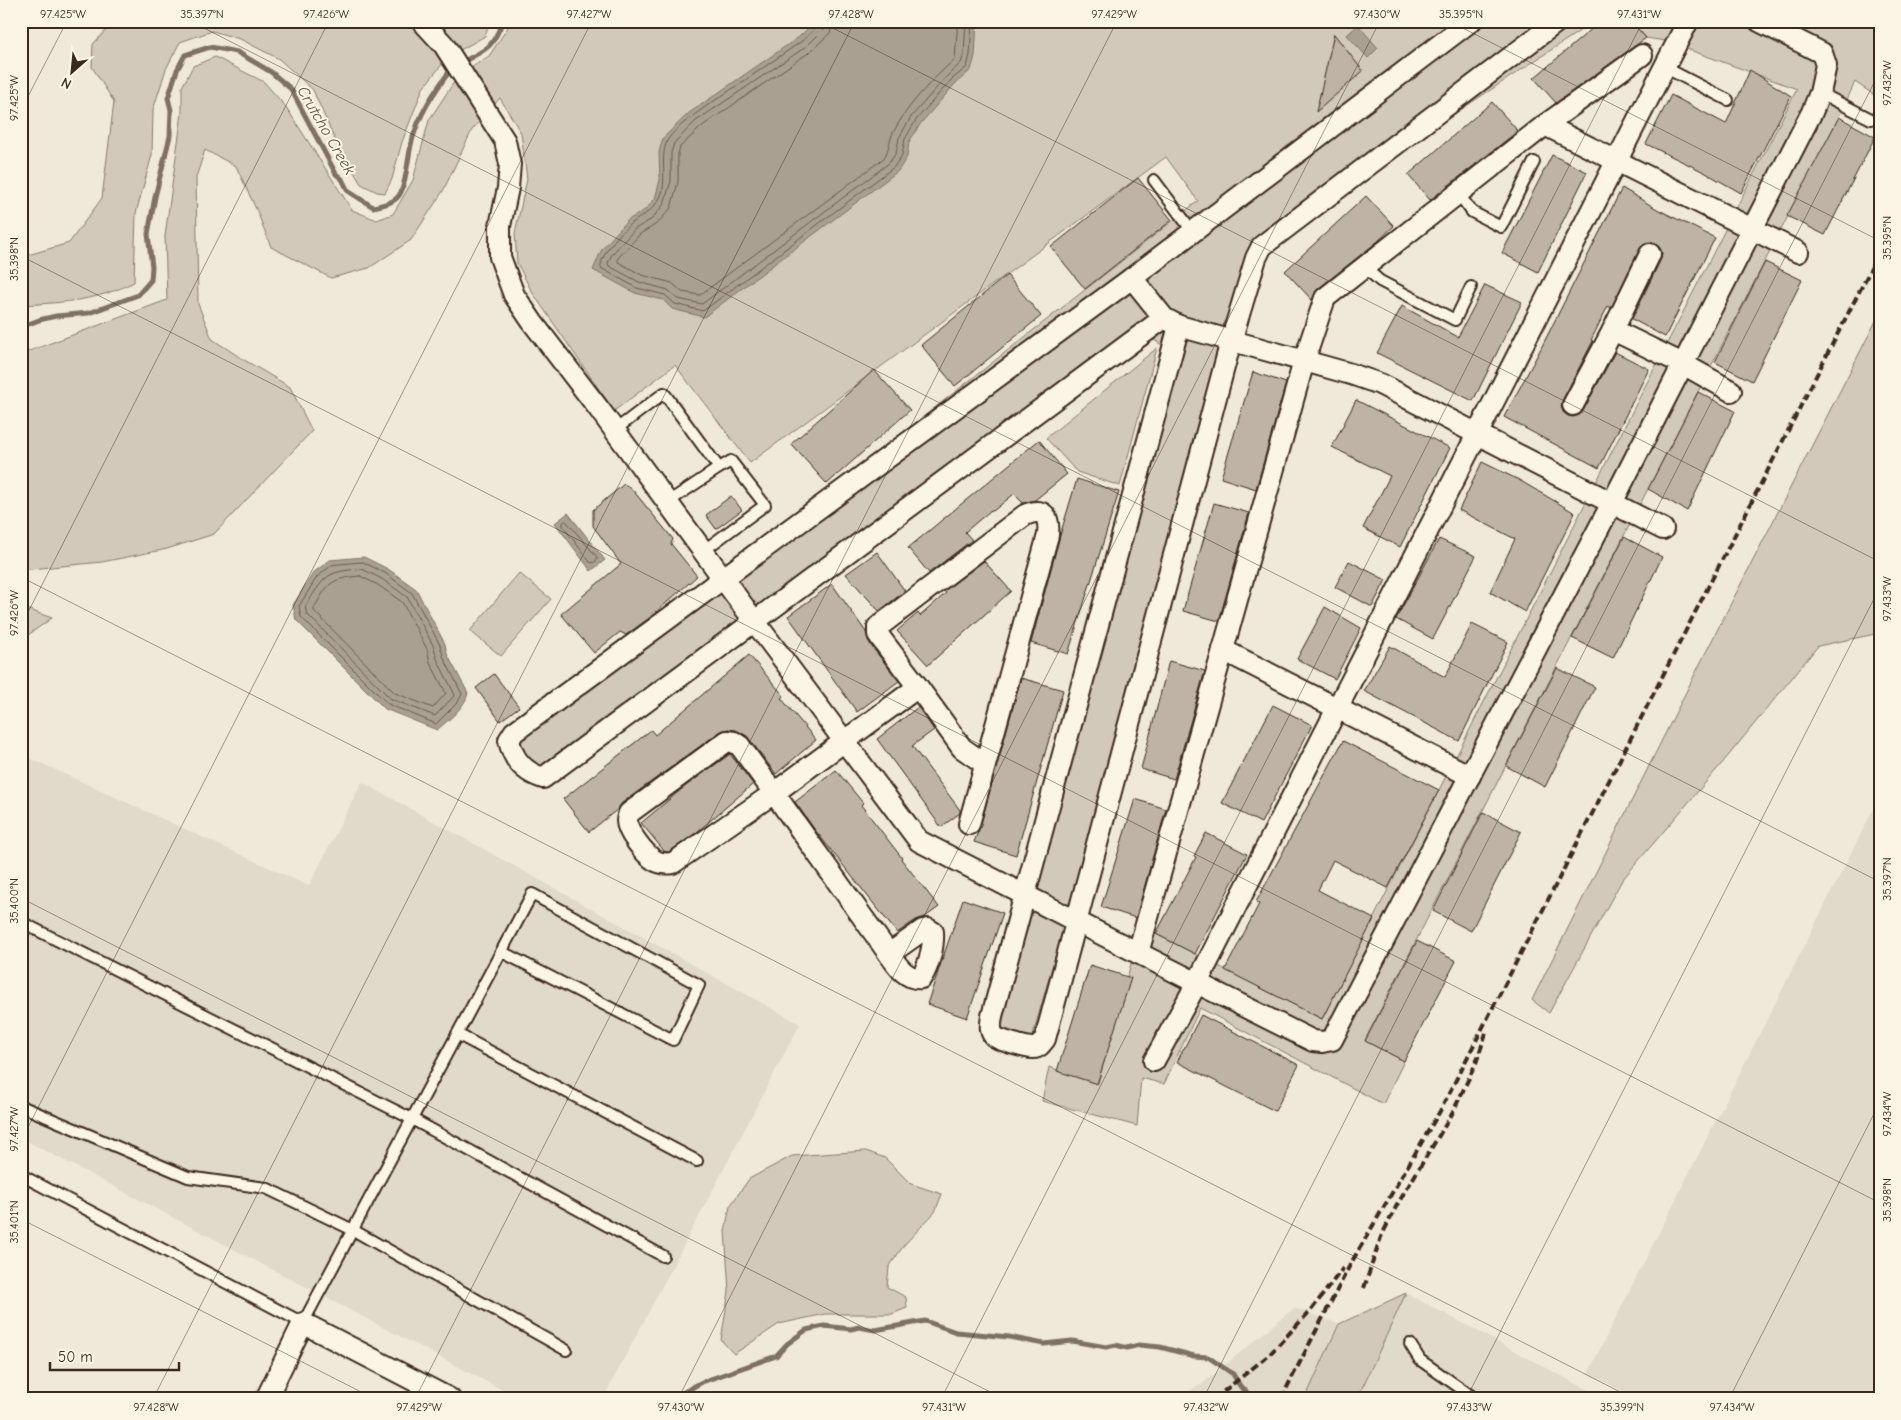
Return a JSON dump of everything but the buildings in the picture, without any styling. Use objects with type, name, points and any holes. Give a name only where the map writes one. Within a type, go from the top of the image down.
[{"type":"street","points":[[422,21],[444,45],[505,142],[510,164],[508,188],[500,226],[500,257],[514,295],[919,841],[1026,897],[1313,1041],[1322,1042],[1332,1040],[1612,503],[1820,93],[1826,65],[1822,53],[1759,21]]},
{"type":"street","points":[[1172,322],[755,622],[543,778],[525,770],[518,761],[511,750],[509,740],[514,732],[722,577],[1132,278],[1471,21]]},
{"type":"street","points":[[1172,322],[1026,897],[992,1016],[990,1029],[994,1036],[1002,1040],[1034,1048],[1041,1045],[1045,1039],[1231,341],[1256,258],[1262,246],[1558,21]]},
{"type":"street","points":[[1154,1061],[1197,982],[1688,21]]},
{"type":"street","points":[[1138,953],[1304,361],[1325,298],[1545,125],[1642,55]]},
{"type":"street","points":[[1545,125],[1798,252]]},
{"type":"street","points":[[1573,405],[1613,330],[1650,254]]},
{"type":"street","points":[[1132,278],[1172,322],[1380,384],[1663,529]]},
{"type":"street","points":[[1613,330],[1683,364],[1731,391]]},
{"type":"street","points":[[969,824],[1048,535],[1049,524],[1047,518],[1042,513],[1032,512],[1025,515],[878,627],[878,634],[882,640],[962,748],[985,764]]},
{"type":"street","points":[[1223,650],[1470,776]]},
{"type":"street","points":[[889,954],[774,793],[740,746],[734,742],[727,741],[629,813],[627,822],[635,839],[654,860],[664,864],[673,863],[774,793],[918,687]]},
{"type":"street","points":[[266,1399],[303,1323],[450,1399]]},
{"type":"lane","points":[[1664,67],[1728,100]]},
{"type":"lane","points":[[1820,93],[1872,119]]},
{"type":"lane","points":[[1458,193],[1472,212],[1501,227],[1534,162]]},
{"type":"lane","points":[[1154,180],[1193,232]]},
{"type":"lane","points":[[1364,267],[1380,282],[1455,320],[1471,287]]},
{"type":"lane","points":[[615,430],[664,393],[718,468]]},
{"type":"lane","points":[[668,502],[731,461],[765,505],[703,551]]},
{"type":"lane","points":[[21,1175],[303,1323],[532,894],[699,985],[673,1040],[502,952]]},
{"type":"lane","points":[[21,922],[412,1119],[663,1256]]},
{"type":"lane","points":[[457,1034],[697,1161]]},
{"type":"lane","points":[[21,1106],[188,1178],[266,1188],[353,1230],[566,1350]]},
{"type":"lane","points":[[1410,1344],[1420,1360],[1476,1399]]},
{"type":"shaded area","points":[[115,21],[490,21],[485,36],[448,57],[423,88],[402,142],[392,179],[385,193],[377,192],[361,184],[335,140],[313,90],[279,59],[240,39],[212,31],[180,42],[166,69],[153,110],[152,155],[136,213],[134,282],[107,293],[81,300],[24,305],[21,308],[21,257],[69,243],[102,198],[114,102],[92,67],[93,44]]},
{"type":"shaded area","points":[[512,21],[1595,21],[1257,244],[1032,1038],[996,1030],[1176,353],[1138,331],[542,774],[513,739],[1198,201],[1166,157],[750,463],[675,365],[614,411],[532,292],[517,263],[515,233],[527,179],[521,133],[500,98],[472,130],[443,191],[411,240],[369,268],[331,278],[271,247],[236,166],[205,150],[196,177],[198,304],[212,339],[290,387],[312,431],[214,534],[167,549],[102,562],[21,570],[21,354],[167,300],[165,236],[182,113],[182,87],[193,66],[215,57],[264,82],[286,107],[352,210],[377,220],[393,214],[413,180],[429,120],[458,76],[489,56]]},
{"type":"shaded area","points":[[1631,21],[1880,21],[1880,99],[1855,82],[1839,117],[1365,1040],[1404,1061],[1383,1104],[1200,1008],[1164,1084],[1141,1078],[1137,1126],[1042,1101],[1049,1067],[1098,1083],[1143,920],[1156,934],[1322,1019],[1797,89],[1665,41],[1646,38]]},
{"type":"shaded area","points":[[1880,313],[1880,633],[1818,646],[1724,761],[1622,880],[1549,1013],[1532,1000],[1706,652]]},
{"type":"shaded area","points":[[1157,348],[1120,486],[1077,472],[1046,438]]},
{"type":"shaded area","points":[[519,573],[551,599],[501,656],[470,631]]},
{"type":"shaded area","points":[[21,607],[52,618],[21,640]]},
{"type":"shaded area","points":[[21,754],[309,886],[362,782],[800,1024],[603,1399],[520,1399],[21,1138]]},
{"type":"shaded area","points":[[1880,796],[1880,1399],[1637,1399],[1588,1373]]},
{"type":"shaded area","points":[[866,1151],[885,1158],[911,1184],[942,1194],[935,1212],[904,1245],[889,1267],[887,1287],[906,1297],[907,1308],[892,1314],[825,1314],[779,1324],[734,1354],[721,1340],[729,1291],[725,1231],[730,1206],[749,1179],[792,1156]]},
{"type":"shaded area","points":[[1406,1293],[1605,1399],[1357,1399]]},
{"type":"shaded area","points":[[1406,1293],[1357,1399],[1305,1399],[1339,1324]]},
{"type":"shaded area","points":[[1294,1308],[1339,1324],[1305,1399],[1171,1399],[1201,1385]]},
{"type":"water","points":[[816,21],[977,21],[975,56],[971,70],[955,84],[921,123],[909,142],[907,157],[898,171],[704,317],[672,309],[663,300],[635,293],[593,270],[602,249],[628,220],[645,210],[655,199],[660,180],[659,152],[663,138],[689,113],[799,37]]},
{"type":"water","points":[[1358,25],[1378,48],[1368,58],[1347,35]]},
{"type":"water","points":[[568,513],[605,560],[591,571],[555,523]]},
{"type":"water","points":[[364,557],[388,569],[416,589],[468,693],[460,709],[437,730],[385,709],[296,620],[293,605],[313,573],[330,560]]},
{"type":"waterway","name":"Crutcho Creek","points":[[459,64],[487,48],[495,39],[503,21]]},
{"type":"waterway","name":"Crutcho Creek","points":[[21,327],[56,316],[89,313],[138,295],[151,280],[152,267],[148,234],[170,136],[171,110],[168,98],[177,70],[185,55],[210,47],[237,52],[271,72],[291,89],[336,174],[342,179],[348,191],[373,207],[392,202],[400,194],[414,134],[422,114],[452,68]]},
{"type":"waterway","points":[[672,1399],[702,1382],[776,1356],[787,1344],[806,1330],[824,1326],[851,1329],[859,1327],[875,1330],[925,1321],[956,1332],[1009,1337],[1044,1344],[1072,1341],[1106,1347],[1116,1345],[1127,1348],[1139,1345],[1160,1347],[1194,1356],[1208,1357],[1233,1374],[1250,1399]]},
{"type":"railway","points":[[1281,1399],[1351,1263],[1440,1111],[1880,251]]},
{"type":"railway","points":[[1364,1288],[1381,1237],[1397,1205],[1452,1114],[1476,1063],[1487,1030]]},
{"type":"railway","points":[[1214,1399],[1269,1355],[1312,1309],[1343,1268]]}]
